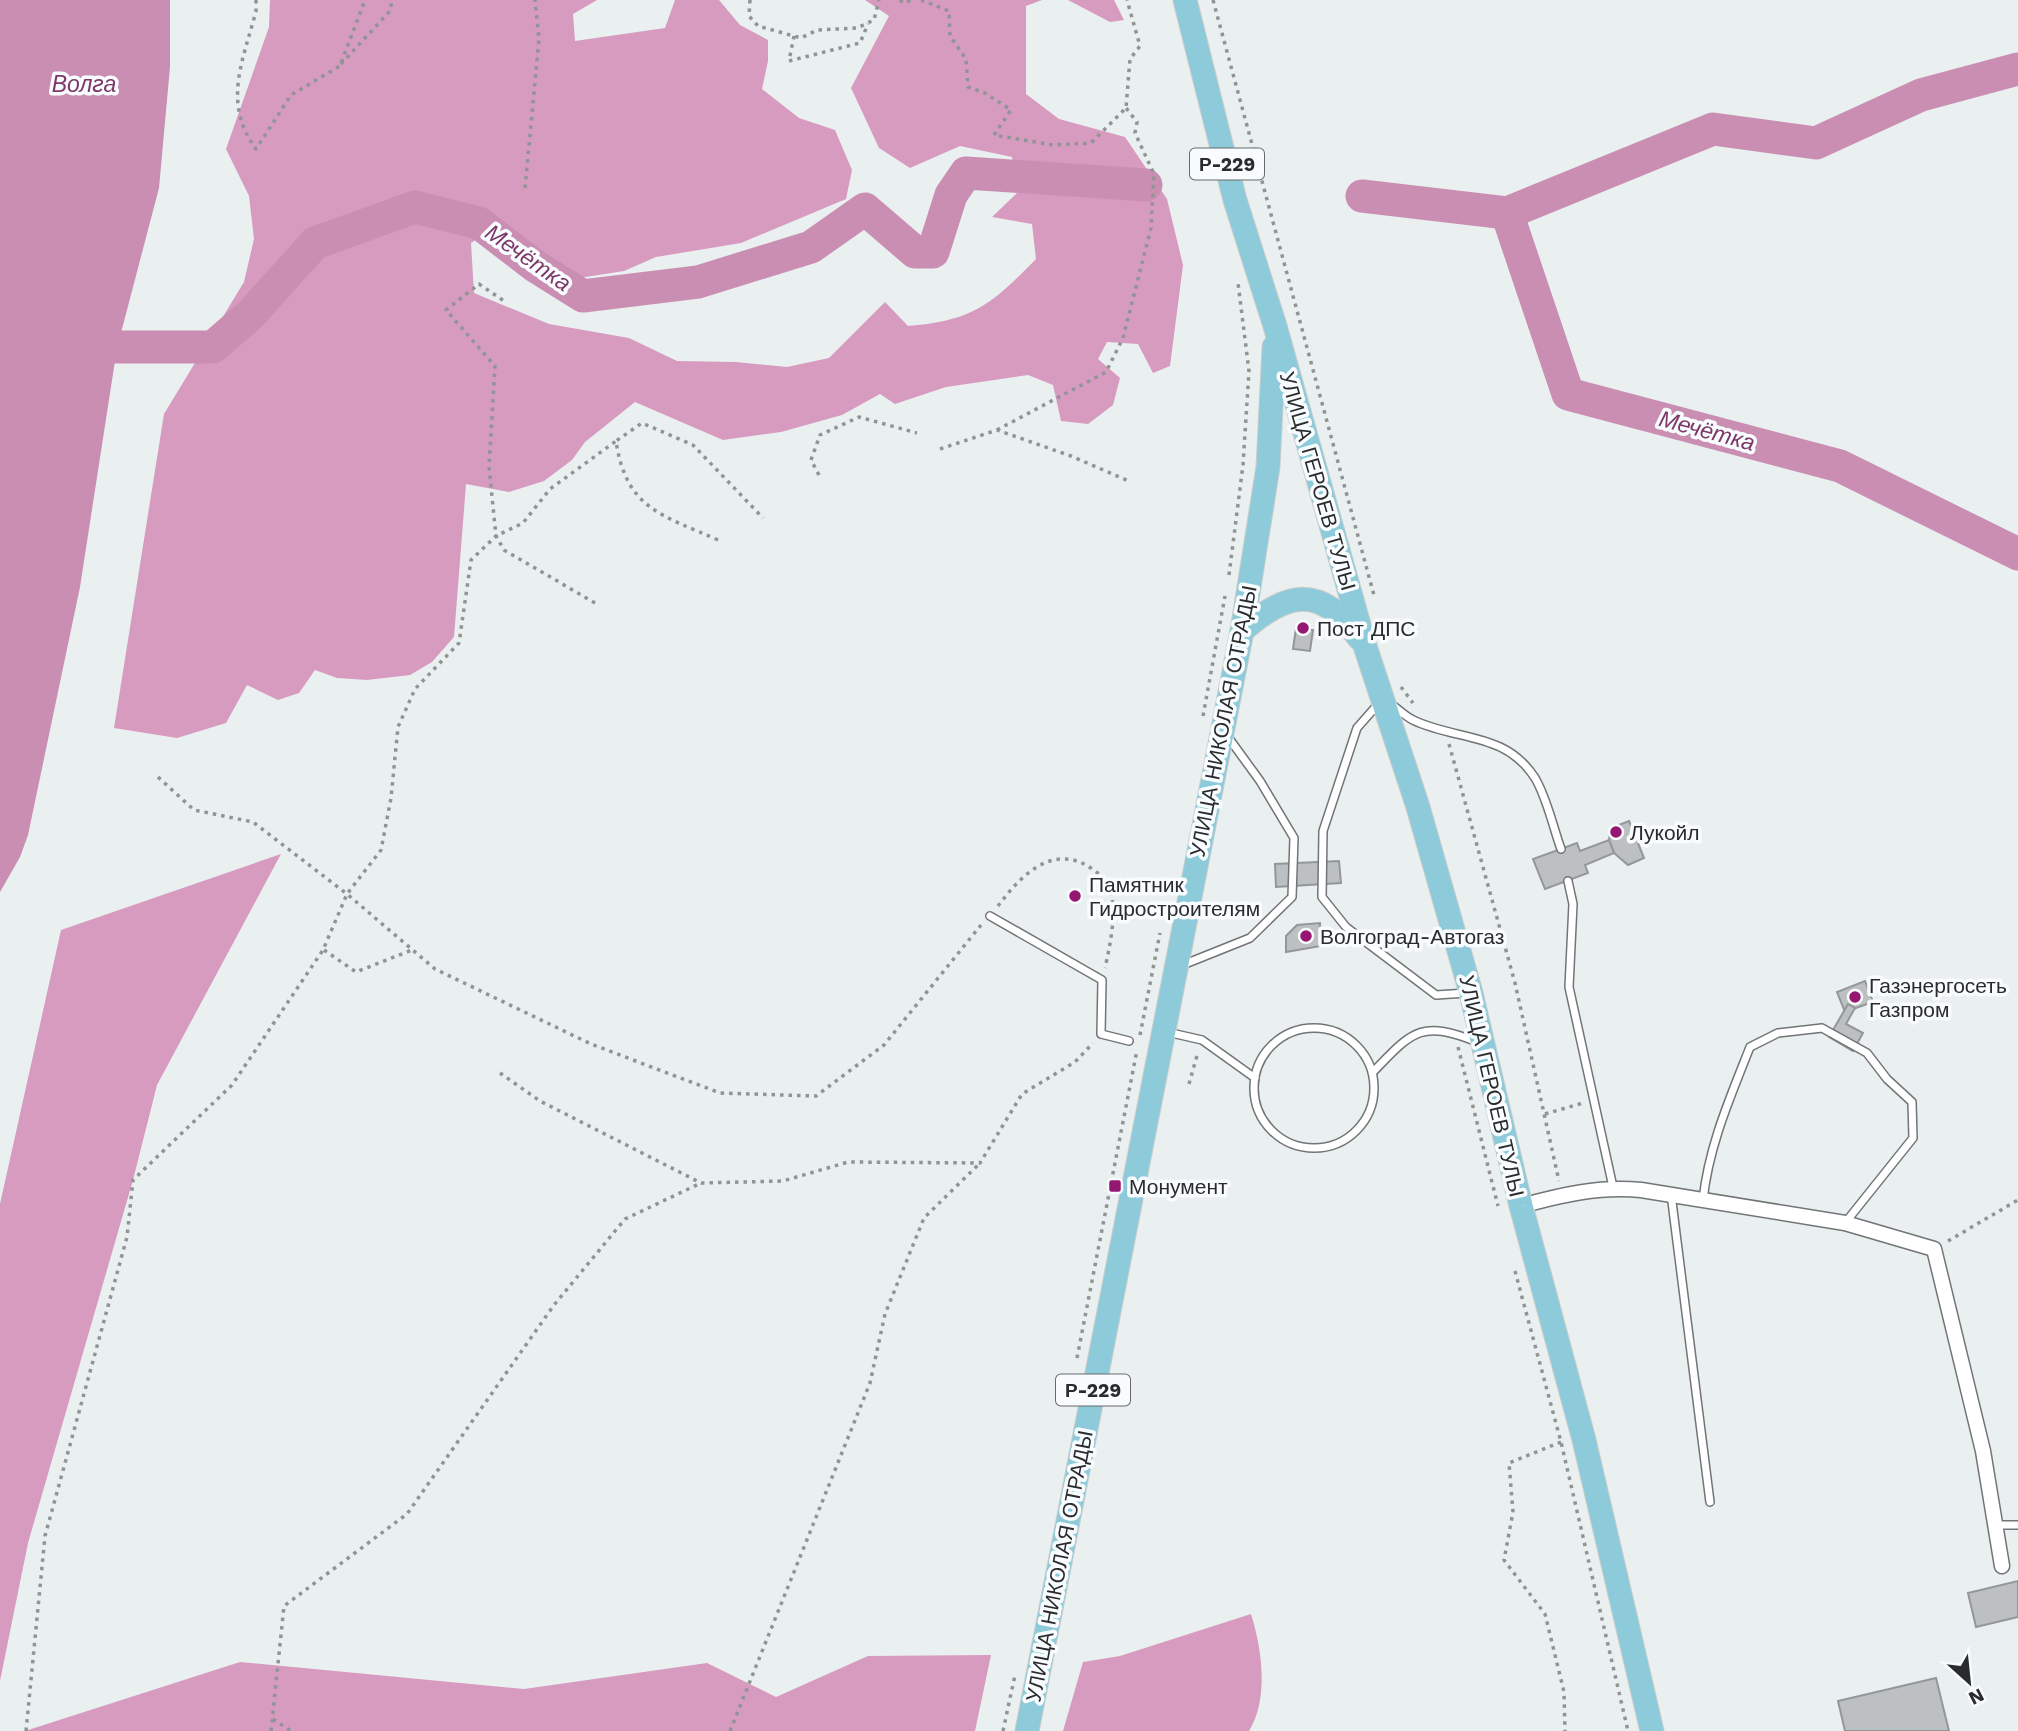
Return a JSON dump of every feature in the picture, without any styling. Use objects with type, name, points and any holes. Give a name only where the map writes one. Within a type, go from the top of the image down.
[{"type":"main road","name":"УЛИЦА НИКОЛАЯ ОТРАДЫ","points":[[1185,0],[1236,200],[1275,326]]},
{"type":"main road","name":"УЛИЦА НИКОЛАЯ ОТРАДЫ","points":[[1027,1731],[1163,1031],[1212,730],[1242,631],[1268,467],[1275,326],[1248,198],[1199,0]]},
{"type":"main road","name":"УЛИЦА ГЕРОЕВ ТУЛЫ","points":[[1275,326],[1365,646],[1418,807],[1471,993],[1483,1045],[1510,1207],[1584,1440],[1652,1731]]},
{"type":"main road","points":[[1242,631],[1273,606],[1301,598],[1331,607],[1346,619],[1365,646]]},
{"type":"street","points":[[1510,1207],[1613,1187],[1845,1223],[1934,1249],[1983,1451],[1993,1525],[2002,1566]]},
{"type":"lane","points":[[1471,993],[1436,995],[1346,927],[1322,897],[1323,831],[1357,728],[1383,698],[1411,719],[1446,732],[1480,737],[1514,755],[1535,779],[1560,849]]},
{"type":"lane","points":[[1173,969],[1250,938],[1292,897],[1294,838],[1261,781],[1212,730]]},
{"type":"lane","points":[[1568,881],[1573,904],[1569,987],[1613,1187]]},
{"type":"lane","points":[[990,916],[1102,980],[1101,1034],[1129,1041]]},
{"type":"lane","points":[[1323,1028],[1345,1036],[1363,1051],[1373,1072],[1374,1096],[1366,1119],[1349,1137],[1326,1147],[1302,1147],[1281,1138],[1264,1122],[1255,1101],[1255,1078],[1263,1056],[1279,1039],[1300,1029],[1323,1028]]},
{"type":"lane","points":[[1703,1200],[1706,1165],[1716,1132],[1750,1047],[1778,1032],[1822,1028],[1867,1053],[1887,1079],[1912,1102],[1913,1138],[1845,1223]]},
{"type":"lane","points":[[1163,1031],[1202,1040],[1255,1078]]},
{"type":"lane","points":[[1373,1072],[1409,1035],[1426,1031],[1454,1033],[1483,1045]]},
{"type":"lane","points":[[1671,1194],[1710,1502]]},
{"type":"lane","points":[[1993,1525],[2018,1525]]},
{"type":"path","points":[[256,0],[256,11],[235,90],[247,137],[256,149],[291,94],[340,66],[390,11],[392,0]]},
{"type":"path","points":[[340,66],[365,0]]},
{"type":"path","points":[[525,188],[539,38],[535,0]]},
{"type":"path","points":[[750,0],[749,16],[758,26],[801,38],[817,30],[857,28],[869,23],[874,20],[879,0]]},
{"type":"path","points":[[900,0],[903,3],[912,0]]},
{"type":"path","points":[[922,0],[949,11],[950,36],[966,59],[968,86],[985,93],[1011,110],[994,135],[1054,145],[1091,143],[1126,108],[1130,59],[1140,46],[1127,0]]},
{"type":"path","points":[[1213,0],[1378,611]]},
{"type":"path","points":[[794,36],[789,61],[860,43],[869,23]]},
{"type":"path","points":[[940,450],[997,430],[1106,372],[1123,338],[1150,228],[1154,174],[1135,133],[1137,122],[1126,108]]},
{"type":"path","points":[[1212,730],[1243,466],[1249,371],[1238,279]]},
{"type":"path","points":[[506,303],[479,285],[446,310],[495,366],[489,467],[496,536],[503,551],[595,603]]},
{"type":"path","points":[[819,475],[811,460],[820,435],[859,417],[917,433]]},
{"type":"path","points":[[26,1731],[45,1536],[127,1237],[133,1180],[232,1086],[323,950],[348,894],[381,850],[391,798],[398,727],[415,689],[459,643],[471,560],[496,536],[523,523],[550,489],[642,423],[693,445],[763,518]]},
{"type":"path","points":[[997,430],[1072,456],[1130,482]]},
{"type":"path","points":[[616,441],[620,469],[641,503],[718,540]]},
{"type":"path","points":[[1396,677],[1417,707]]},
{"type":"path","points":[[1446,732],[1515,983],[1562,1195]]},
{"type":"path","points":[[158,777],[194,810],[253,822],[348,894],[435,969],[591,1044],[720,1093],[816,1096],[884,1045],[1012,887],[1028,871],[1051,860],[1075,859],[1095,869],[1109,885],[1112,898],[1109,948],[1102,980]]},
{"type":"path","points":[[1075,1370],[1162,926]]},
{"type":"path","points":[[323,950],[356,972],[412,950]]},
{"type":"path","points":[[1454,1033],[1510,1207]]},
{"type":"path","points":[[730,1731],[870,1383],[886,1314],[924,1219],[980,1163],[1022,1094],[1075,1062],[1101,1034]]},
{"type":"path","points":[[1189,1084],[1202,1040]]},
{"type":"path","points":[[500,1073],[540,1101],[701,1183]]},
{"type":"path","points":[[1545,1114],[1593,1101]]},
{"type":"path","points":[[271,1731],[284,1606],[407,1514],[554,1305],[625,1219],[701,1183],[783,1181],[848,1162],[980,1163]]},
{"type":"path","points":[[1934,1249],[2018,1200]]},
{"type":"path","points":[[1512,1259],[1561,1442],[1628,1731]]},
{"type":"path","points":[[1565,1731],[1564,1692],[1545,1614],[1504,1560],[1513,1512],[1509,1463],[1561,1442],[1584,1440]]},
{"type":"path","points":[[1003,1731],[1018,1665]]},
{"type":"path","points":[[272,1719],[291,1731]]},
{"type":"shaded area","points":[[270,0],[597,0],[573,14],[575,41],[665,28],[675,0],[719,0],[740,25],[768,40],[768,61],[762,89],[799,118],[835,130],[852,170],[846,199],[741,243],[656,257],[624,271],[579,278],[539,255],[501,223],[471,243],[474,293],[549,324],[629,338],[677,361],[736,362],[787,367],[829,358],[885,302],[908,326],[949,320],[965,314],[993,299],[1036,259],[1032,224],[992,217],[1017,193],[1012,157],[960,146],[910,168],[879,148],[851,88],[889,16],[865,0],[1042,0],[1026,6],[1026,94],[1059,119],[1125,137],[1167,199],[1183,265],[1170,366],[1153,373],[1138,344],[1107,342],[1098,359],[1120,378],[1113,405],[1088,424],[1061,421],[1053,385],[1028,375],[946,387],[895,404],[880,394],[842,415],[781,432],[723,440],[635,402],[585,442],[572,460],[544,481],[509,492],[466,484],[454,637],[432,662],[410,675],[367,680],[337,678],[315,670],[299,693],[278,700],[247,685],[226,723],[177,738],[114,728],[164,414],[244,282],[254,239],[249,196],[226,149],[269,27]]},
{"type":"shaded area","points":[[1068,0],[1114,0],[1124,20],[1110,22]]},
{"type":"shaded area","points":[[281,854],[157,1085],[133,1180],[28,1543],[0,1681],[0,1204],[61,930]]},
{"type":"shaded area","points":[[1251,1614],[1262,1674],[1259,1704],[1249,1731],[1063,1731],[1083,1662],[1120,1656]]},
{"type":"shaded area","points":[[991,1655],[975,1731],[25,1731],[240,1662],[524,1689],[707,1663],[776,1697],[868,1656]]},
{"type":"water","name":"Волга","points":[[0,0],[170,0],[170,67],[159,188],[117,348],[80,587],[28,835],[20,857],[0,892]]},
{"type":"building","points":[[1296,628],[1313,630],[1310,651],[1293,649]]},
{"type":"building","points":[[1629,821],[1644,858],[1628,865],[1614,853],[1609,840],[1611,828]]},
{"type":"building","points":[[1609,840],[1614,853],[1585,865],[1588,873],[1545,889],[1533,859],[1577,843],[1580,851]]},
{"type":"building","points":[[1339,861],[1341,883],[1276,887],[1275,864]]},
{"type":"building","points":[[1320,923],[1321,946],[1286,952],[1286,936],[1297,925]]},
{"type":"building","points":[[1865,981],[1873,1002],[1845,1012],[1837,992]]},
{"type":"building","points":[[1848,1004],[1855,1008],[1846,1024],[1863,1033],[1853,1051],[1829,1037]]},
{"type":"building","points":[[2018,1581],[2018,1617],[1976,1627],[1968,1593]]},
{"type":"building","points":[[1936,1678],[1949,1731],[1845,1731],[1838,1701]]},
{"type":"waterway","name":"Мечётка","points":[[1362,196],[1507,213],[1713,129],[1816,143],[1921,95],[2018,69]]},
{"type":"waterway","name":"Мечётка","points":[[0,347],[213,347],[251,314],[315,243],[415,207],[479,223],[535,266],[583,296],[698,282],[811,247],[865,209],[915,252],[933,252],[951,195],[966,173],[1146,185]]},
{"type":"waterway","name":"Мечётка","points":[[1507,213],[1568,394],[1840,466],[2018,554]]},
{"type":"place","name":"Пост ДПС","points":[[1303,628]]},
{"type":"place","name":"Лукойл","points":[[1616,832]]},
{"type":"place","name":"Памятник Гидростроителям","points":[[1075,896]]},
{"type":"place","name":"Волгоград-Автогаз","points":[[1306,936]]},
{"type":"place","name":"Газэнергосеть Газпром","points":[[1855,997]]},
{"type":"place","name":"Монумент","points":[[1115,1186]]}]
